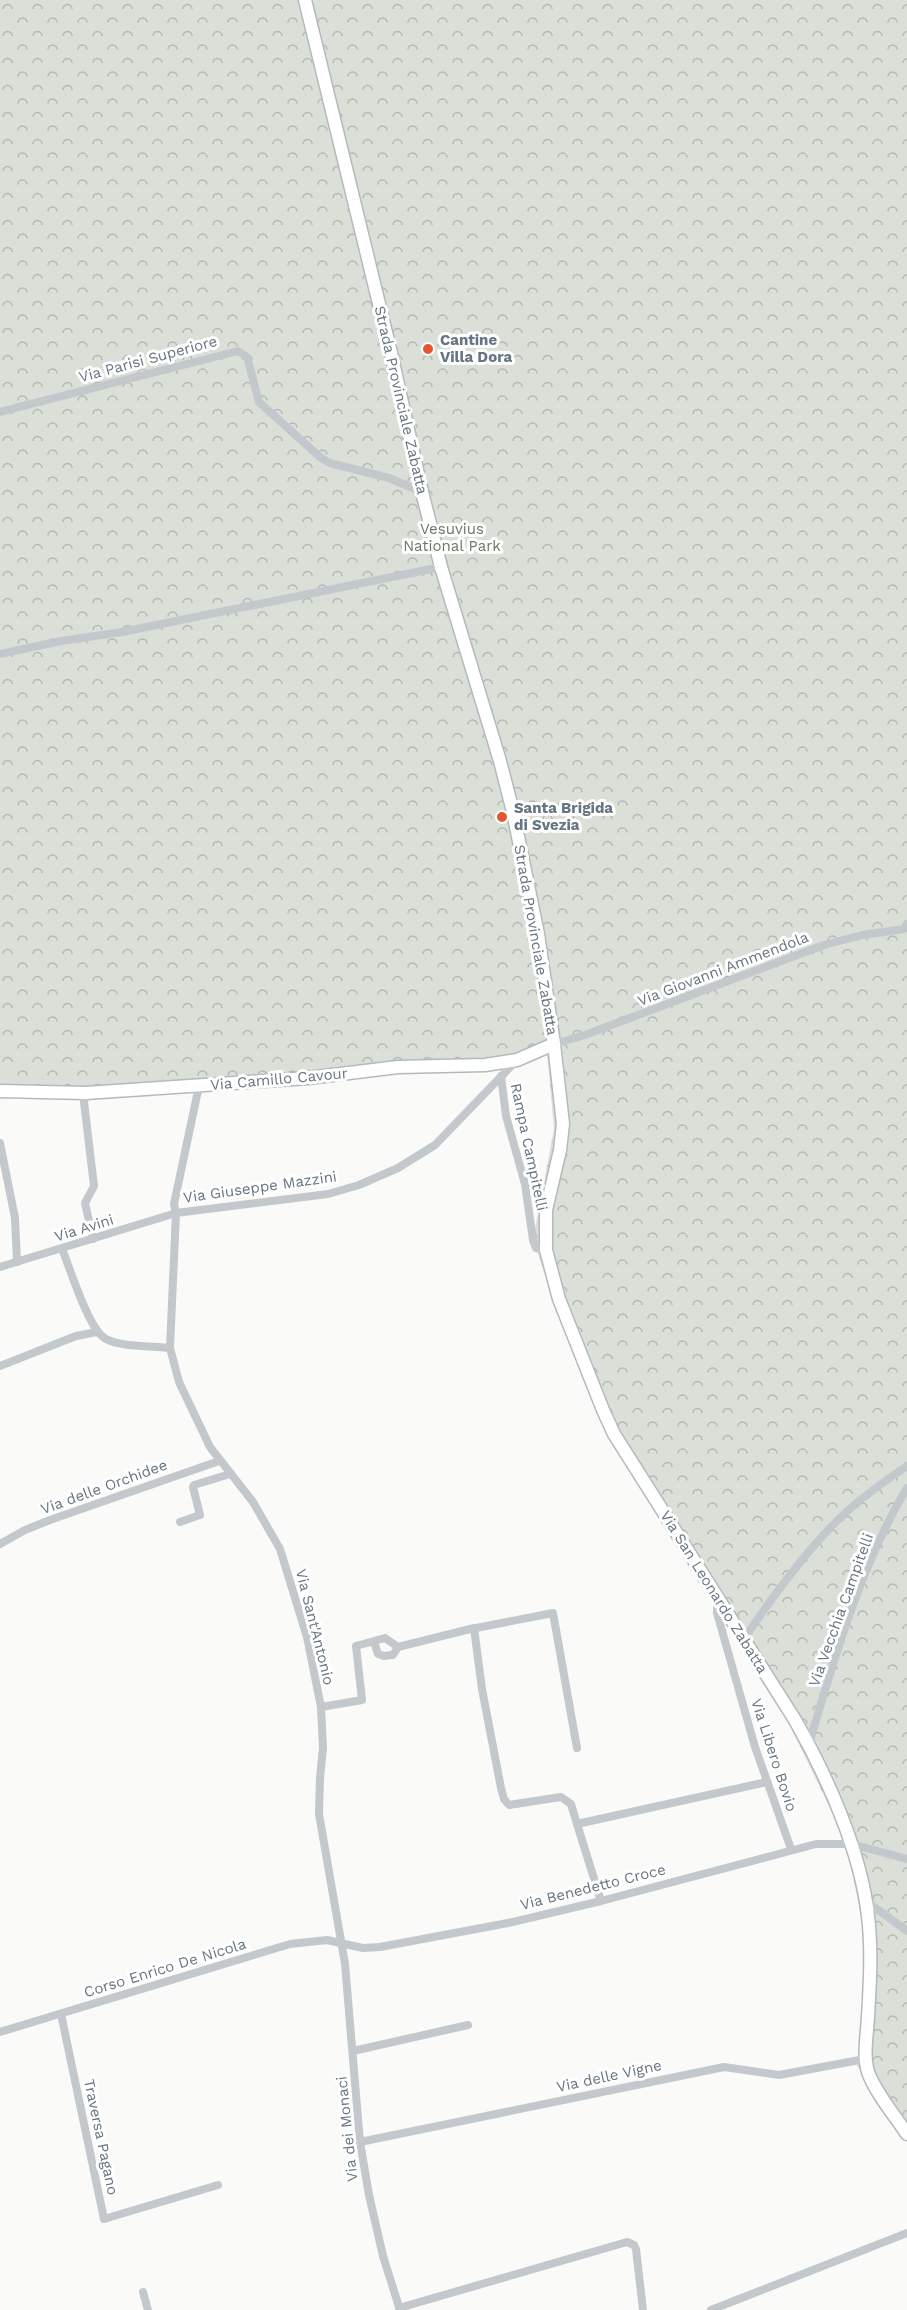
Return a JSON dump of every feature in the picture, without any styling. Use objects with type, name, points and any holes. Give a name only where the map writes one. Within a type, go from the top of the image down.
[{"type":"street","name":"Strada Provinciale Zabatta","points":[[305,0],[441,567],[508,792],[538,934],[554,1044]]},
{"type":"street","name":"Via Parisi Superiore","points":[[0,412],[238,351],[247,357],[259,402],[321,458],[330,463],[389,478],[422,492]]},
{"type":"street","points":[[0,654],[61,641],[122,632],[441,567]]},
{"type":"street","name":"Via Giovanni Ammendola","points":[[554,1044],[585,1035],[824,945],[905,927]]},
{"type":"street","name":"Via Camillo Cavour","points":[[0,1091],[86,1094],[308,1078],[398,1067],[485,1065],[517,1060],[554,1044]]},
{"type":"street","name":"Via San Leonardo Zabatta","points":[[554,1044],[563,1124],[560,1150],[546,1210],[546,1250],[559,1299],[614,1434],[809,1744],[851,1844],[866,1901],[871,1952],[865,2059],[872,2079],[907,2134]]},
{"type":"street","name":"Via Giuseppe Mazzini","points":[[176,1213],[328,1194],[369,1181],[398,1168],[435,1144],[517,1060]]},
{"type":"street","name":"Rampa Campitelli","points":[[501,1076],[506,1116],[525,1184],[533,1240],[536,1248],[546,1250]]},
{"type":"street","name":"Via Sant'Antonio","points":[[199,1086],[174,1204],[176,1213],[170,1348],[179,1382],[200,1428],[219,1461],[253,1502],[280,1549],[293,1586],[307,1637],[321,1707],[323,1748],[319,1814],[340,1942]]},
{"type":"street","points":[[86,1094],[84,1102],[94,1186],[85,1203],[93,1239]]},
{"type":"street","points":[[0,1143],[15,1218],[17,1262]]},
{"type":"street","name":"Via Avini","points":[[0,1268],[176,1213]]},
{"type":"street","points":[[62,1249],[92,1325],[97,1332],[112,1342],[170,1348]]},
{"type":"street","points":[[0,1366],[76,1336],[97,1332]]},
{"type":"street","name":"Via delle Orchidee","points":[[0,1545],[25,1530],[50,1520],[219,1461]]},
{"type":"street","points":[[744,1639],[774,1596],[837,1520],[876,1487],[907,1466]]},
{"type":"street","points":[[180,1522],[200,1515],[194,1485],[230,1474]]},
{"type":"street","name":"Via Vecchia Campitelli","points":[[809,1744],[832,1667],[862,1584],[882,1536],[907,1488]]},
{"type":"street","name":"Via Libero Bovio","points":[[721,1601],[717,1605],[717,1613],[767,1782],[790,1849]]},
{"type":"street","points":[[476,1628],[553,1613],[577,1748]]},
{"type":"street","points":[[374,1642],[378,1654],[393,1655],[398,1647],[474,1628],[482,1689],[504,1799],[509,1805],[514,1805],[561,1797],[571,1804],[601,1901]]},
{"type":"street","points":[[321,1707],[362,1700],[356,1646],[385,1638],[398,1647]]},
{"type":"street","points":[[577,1824],[767,1782]]},
{"type":"street","name":"Via Benedetto Croce","points":[[340,1942],[363,1948],[380,1947],[508,1923],[816,1844],[851,1844],[907,1859]]},
{"type":"street","points":[[866,1901],[907,1931]]},
{"type":"street","name":"Corso Enrico De Nicola","points":[[0,2032],[290,1944],[318,1941],[340,1942]]},
{"type":"street","name":"Via dei Monaci","points":[[340,1942],[345,1964],[360,2142],[383,2256],[400,2309]]},
{"type":"street","name":"Traversa Pagano","points":[[61,2014],[104,2219],[218,2185]]},
{"type":"street","points":[[353,2051],[468,2025]]},
{"type":"street","name":"Via delle Vigne","points":[[360,2142],[724,2067],[779,2075],[865,2059]]},
{"type":"street","points":[[711,2310],[907,2233]]},
{"type":"street","points":[[400,2309],[627,2242],[634,2245],[636,2249],[643,2310]]},
{"type":"street","points":[[143,2292],[148,2310]]},
{"type":"green space","name":"Vesuvius National Park","points":[[0,0],[907,0],[907,2139],[881,2097],[857,2066],[862,2027],[864,1931],[848,1853],[830,1808],[769,1683],[631,1474],[589,1388],[556,1306],[533,1240],[554,1129],[547,1053],[493,1067],[0,1095]]},
{"type":"place","name":"Cantine Villa Dora","points":[[428,349]]},
{"type":"place","name":"Santa Brigida di Svezia","points":[[502,817]]}]
